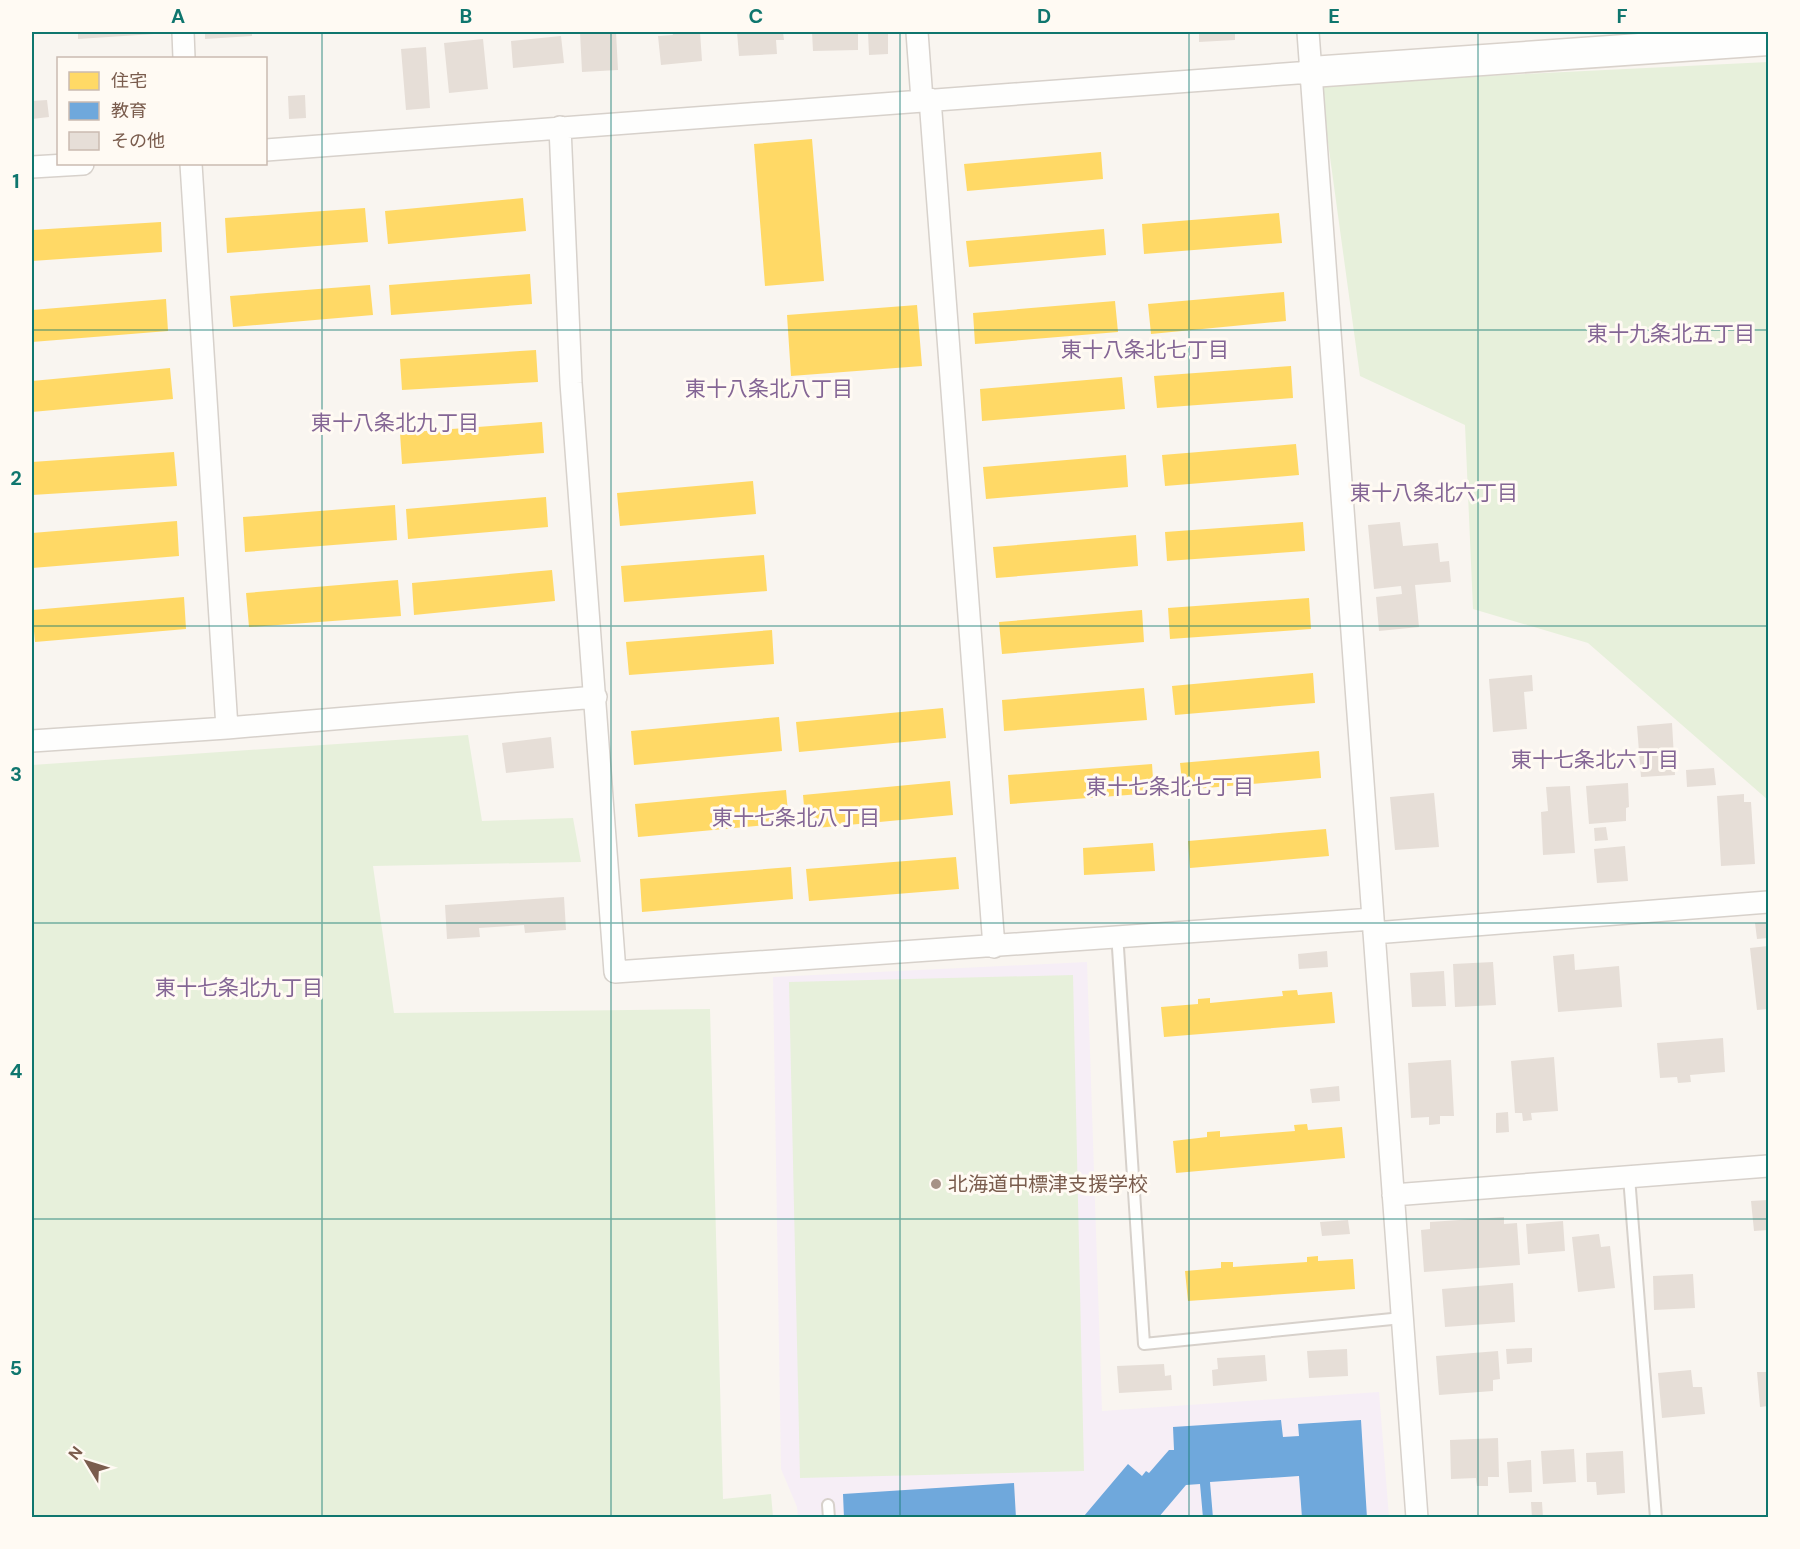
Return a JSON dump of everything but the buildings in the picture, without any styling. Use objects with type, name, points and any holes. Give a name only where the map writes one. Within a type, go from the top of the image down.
[{"type":"street","points":[[183,32],[184,57]]},
{"type":"street","points":[[917,32],[926,99],[994,947]]},
{"type":"street","points":[[1308,32],[1417,1518]]},
{"type":"street","points":[[267,150],[926,99],[1768,40]]},
{"type":"street","points":[[560,127],[571,383],[615,972],[994,947],[1768,902]]},
{"type":"street","points":[[32,167],[66,165]]},
{"type":"street","points":[[191,165],[227,728]]},
{"type":"street","points":[[32,741],[227,728],[596,697]]},
{"type":"street","points":[[1394,1195],[1768,1166]]},
{"type":"lane","points":[[1118,948],[1144,1344],[1402,1318]]},
{"type":"lane","points":[[1629,1177],[1656,1518]]},
{"type":"lane","points":[[828,1505],[829,1518]]},
{"type":"shaded area","name":"北海道中標津支援学校","points":[[1087,962],[1102,1411],[1379,1392],[1389,1517],[798,1517],[797,1507],[781,1469],[773,977]]},
{"type":"green space","points":[[1768,62],[1768,800],[1588,643],[1473,609],[1465,425],[1360,376],[1320,84]]},
{"type":"green space","points":[[468,735],[482,821],[573,818],[581,862],[373,866],[394,1013],[710,1009],[723,1499],[771,1494],[773,1517],[32,1517],[32,765]]},
{"type":"green space","name":"北海道中標津支援学校","points":[[1073,975],[1084,1471],[800,1478],[789,982]]},
{"type":"place","name":"北海道中標津支援学校","points":[[936,1184]]},
{"type":"district","name":"東十九条北五丁目","points":[[1671,334]]},
{"type":"district","name":"東十八条北七丁目","points":[[1145,350]]},
{"type":"district","name":"東十八条北八丁目","points":[[769,389]]},
{"type":"district","name":"東十八条北九丁目","points":[[395,423]]},
{"type":"district","name":"東十八条北六丁目","points":[[1434,493]]},
{"type":"district","name":"東十七条北六丁目","points":[[1595,760]]},
{"type":"district","name":"東十七条北七丁目","points":[[1170,787]]},
{"type":"district","name":"東十七条北八丁目","points":[[796,818]]},
{"type":"district","name":"東十七条北九丁目","points":[[239,988]]}]
